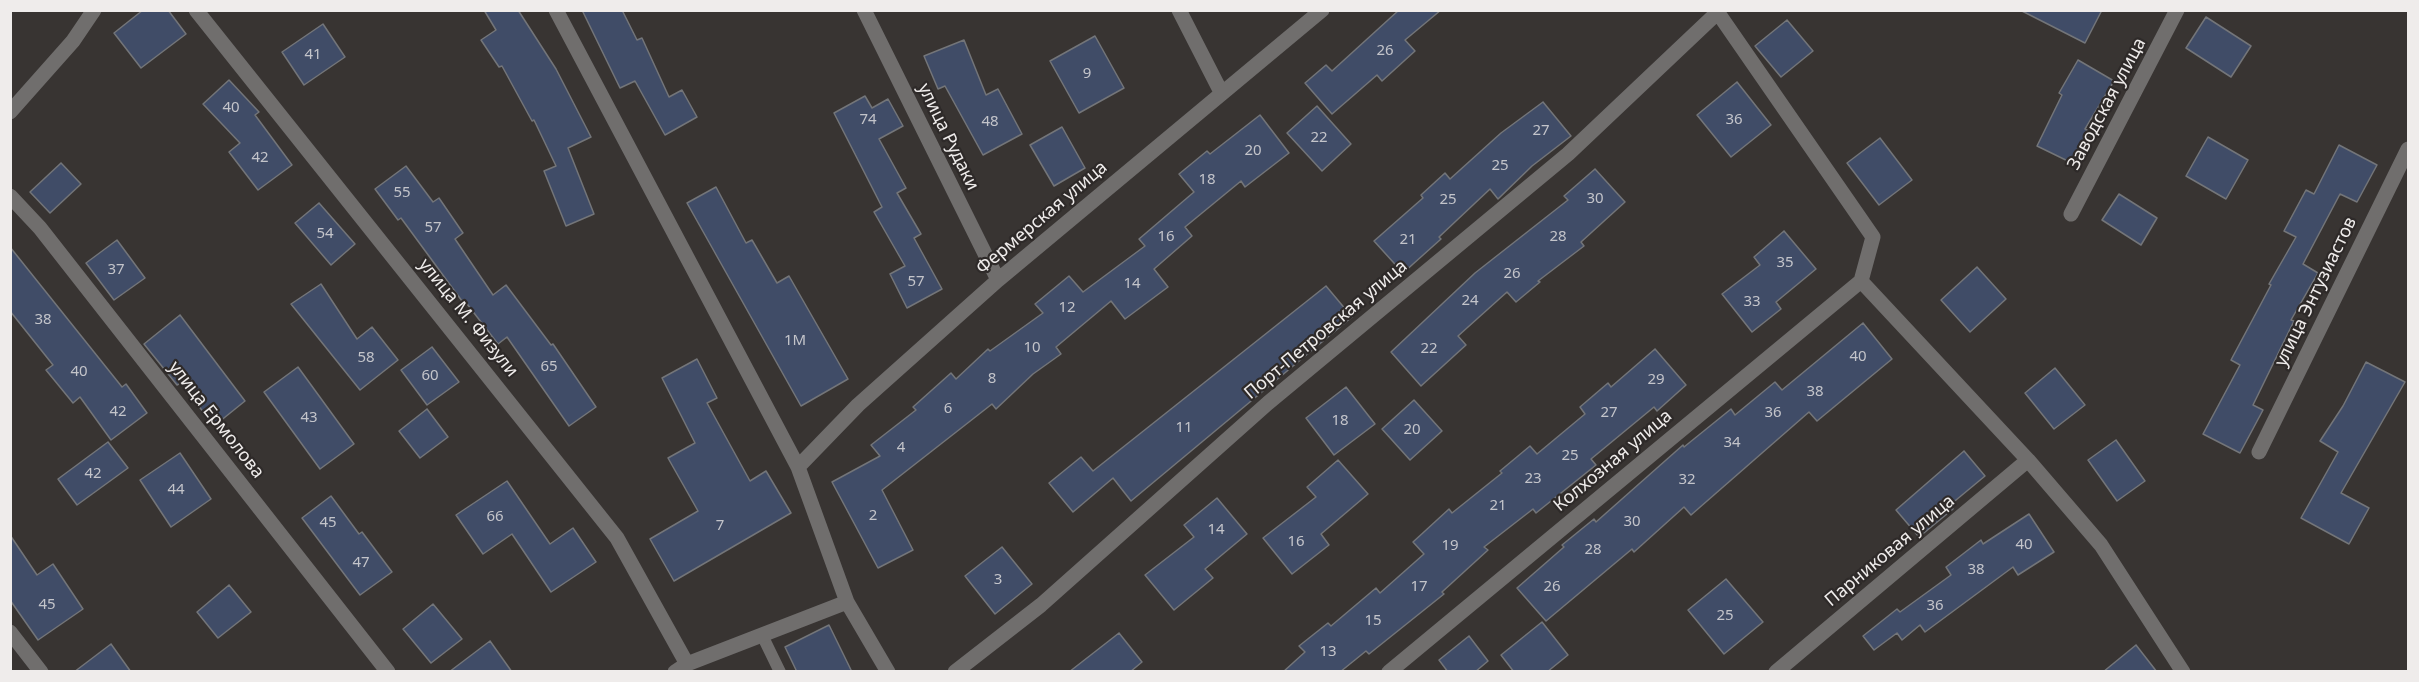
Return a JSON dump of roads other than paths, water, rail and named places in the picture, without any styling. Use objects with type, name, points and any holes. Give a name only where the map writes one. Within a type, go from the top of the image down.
[{"type":"street","points":[[10,112],[72,41],[94,10]]},
{"type":"street","name":"улица М. Физули","points":[[196,10],[617,538],[681,668]]},
{"type":"street","points":[[556,10],[798,467],[848,602],[888,672]]},
{"type":"street","name":"улица Рудаки","points":[[864,10],[998,280]]},
{"type":"street","points":[[1179,10],[1221,92]]},
{"type":"street","name":"Фермерская улица","points":[[798,467],[858,405],[998,280],[1322,10]]},
{"type":"street","name":"Заводская улица","points":[[2071,214],[2177,10]]},
{"type":"street","points":[[1717,12],[1873,237],[1861,281],[2028,460],[2101,545],[2183,672]]},
{"type":"street","name":"Порт-Петровская улица","points":[[955,672],[1041,605],[1268,403],[1568,154],[1717,12]]},
{"type":"street","name":"улица Энтузиастов","points":[[2259,452],[2409,149]]},
{"type":"street","name":"улица Ермолова","points":[[10,196],[40,228],[388,672]]},
{"type":"street","name":"Колхозная улица","points":[[1389,672],[1861,281]]},
{"type":"street","name":"Парниковая улица","points":[[1776,672],[2028,460]]},
{"type":"street","points":[[681,668],[848,602]]},
{"type":"street","points":[[10,632],[41,672]]},
{"type":"lane","points":[[762,635],[780,672]]}]
